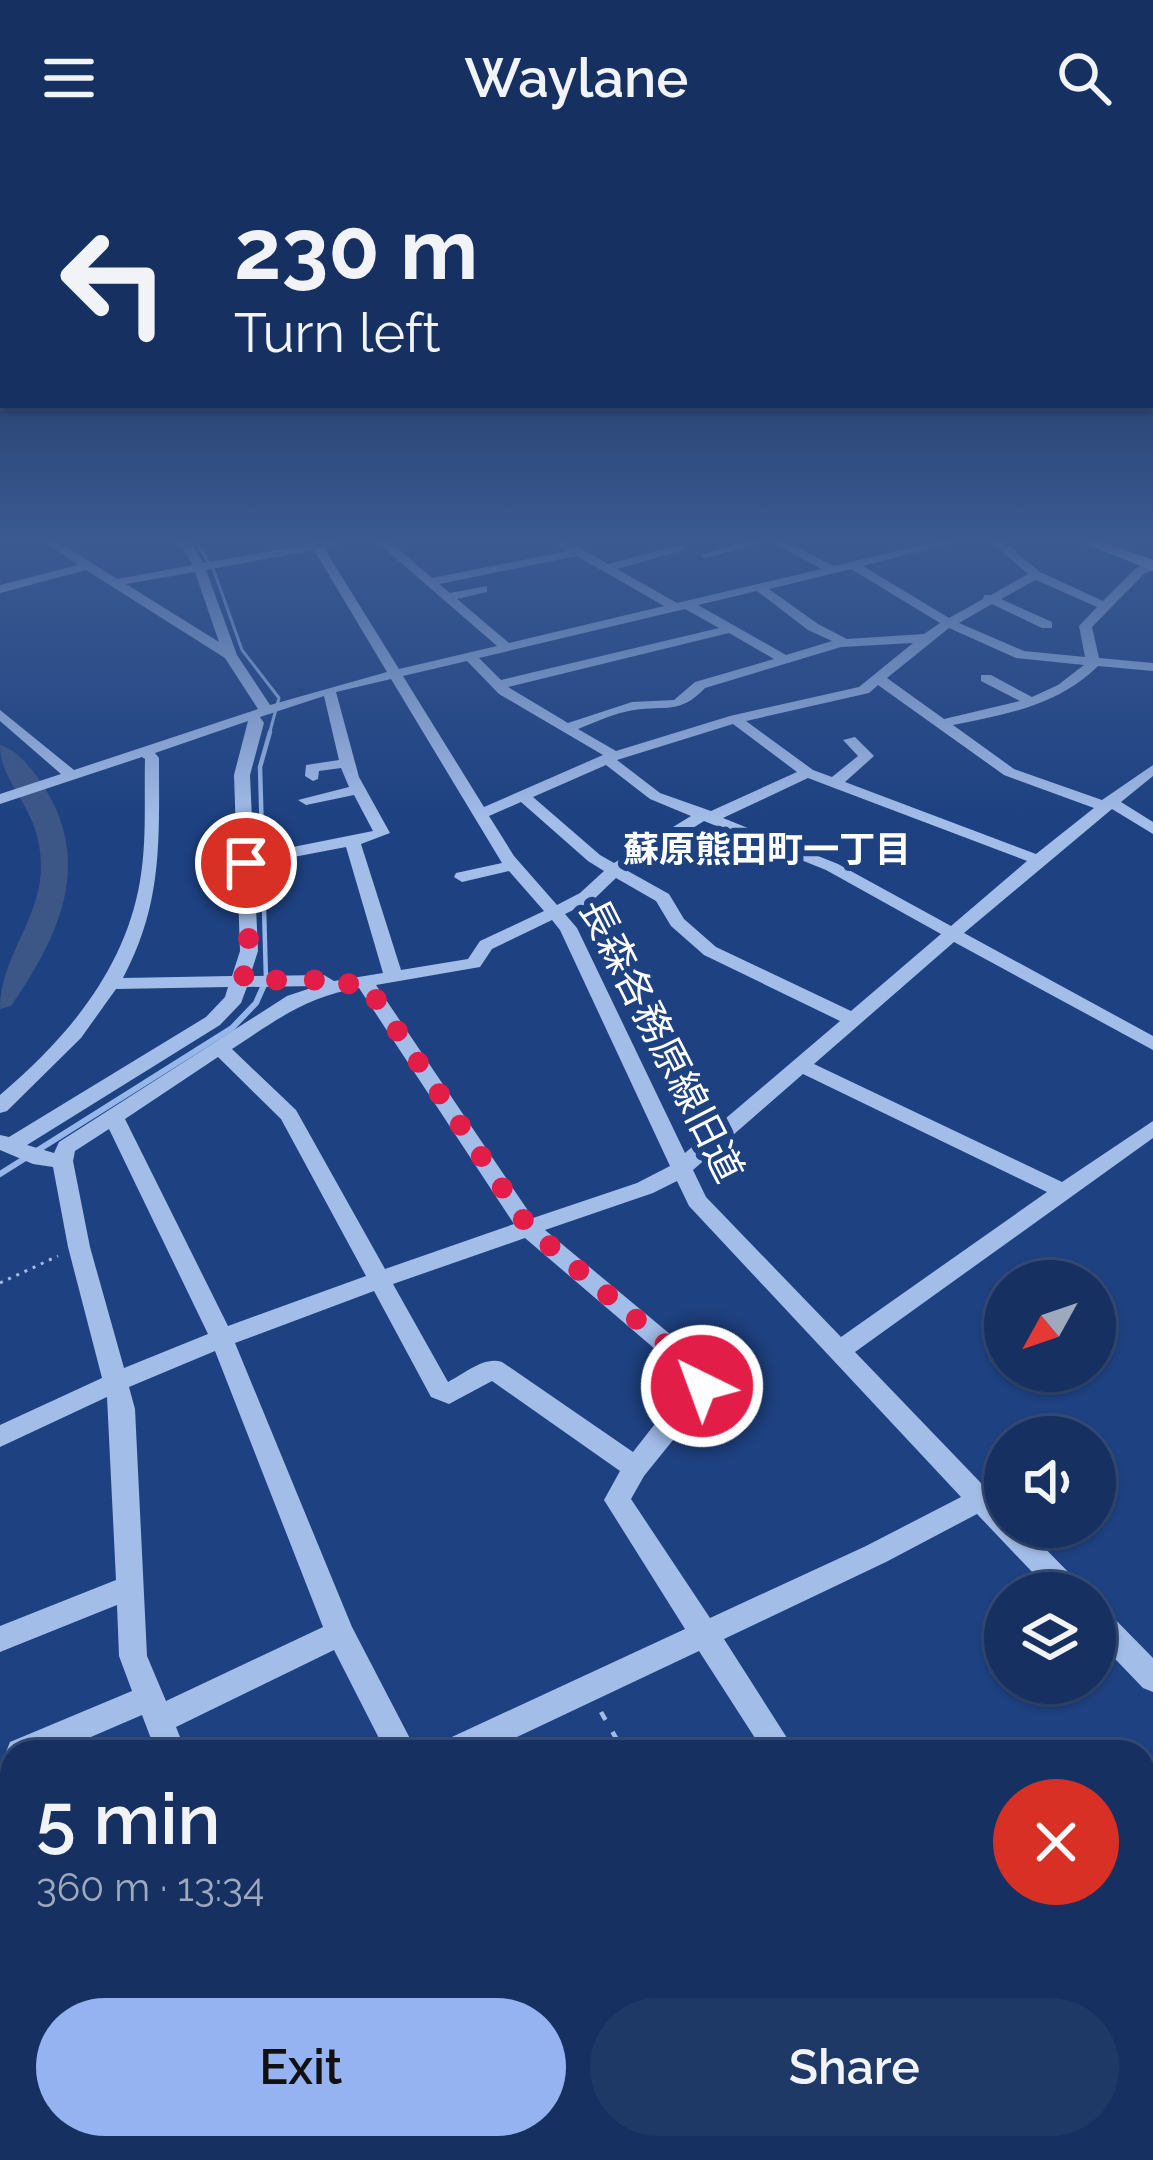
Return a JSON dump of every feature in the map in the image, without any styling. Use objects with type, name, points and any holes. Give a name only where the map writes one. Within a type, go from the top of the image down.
[{"type":"street","points":[[196,635],[230,656]]},
{"type":"street","points":[[10,1145],[213,1021],[250,979],[242,775],[261,711],[230,656],[225,635]]},
{"type":"street","name":"長森各務原線旧道","points":[[372,635],[514,865],[556,910],[678,1171],[722,1233],[984,1504]]},
{"type":"street","points":[[491,635],[506,648]]},
{"type":"street","points":[[3,797],[287,702],[561,635]]},
{"type":"street","points":[[596,635],[620,655]]},
{"type":"street","points":[[498,686],[703,635]]},
{"type":"street","points":[[742,635],[784,658]]},
{"type":"street","points":[[832,635],[844,642]]},
{"type":"street","points":[[480,814],[610,758],[735,719],[843,698],[879,679],[933,635]]},
{"type":"street","points":[[976,635],[1033,658],[1153,667]]},
{"type":"street","points":[[943,723],[1078,682],[1092,660],[1087,635]]},
{"type":"street","points":[[566,728],[642,705],[659,709],[689,697],[700,685],[844,642],[928,638]]},
{"type":"street","points":[[469,656],[498,686],[610,758],[655,796],[832,867],[956,931],[1153,1044]]},
{"type":"street","points":[[986,678],[1028,700]]},
{"type":"street","points":[[879,679],[1009,772],[1106,803],[1153,829]]},
{"type":"street","points":[[278,855],[382,833],[358,790],[329,690]]},
{"type":"street","points":[[0,713],[65,777]]},
{"type":"street","points":[[735,719],[808,773],[1038,860]]},
{"type":"street","points":[[834,783],[866,756],[850,740]]},
{"type":"street","points":[[0,1106],[71,1038],[111,984],[149,881],[152,758],[144,750]]},
{"type":"street","points":[[313,776],[311,768],[348,763]]},
{"type":"street","points":[[0,1437],[111,1381],[222,1337],[645,1188],[678,1171],[1038,860],[1152,772]]},
{"type":"street","points":[[51,1160],[295,1000],[330,987],[474,963],[486,945],[586,897],[613,871],[709,815],[808,773]]},
{"type":"street","points":[[306,800],[358,790]]},
{"type":"street","points":[[524,797],[613,871],[663,898],[677,922],[710,951],[852,1018]]},
{"type":"street","points":[[352,841],[394,978]]},
{"type":"street","points":[[462,877],[514,865]]},
{"type":"street","points":[[111,984],[279,979],[324,980],[330,987]]},
{"type":"street","points":[[364,981],[529,1228],[703,1376],[702,1386],[635,1468],[617,1500],[773,1740]]},
{"type":"street","points":[[219,1048],[289,1115],[440,1390],[448,1394],[493,1369],[635,1468]]},
{"type":"street","points":[[798,1064],[1061,1190]]},
{"type":"street","points":[[113,1116],[222,1337],[340,1633],[396,1740]]},
{"type":"street","points":[[837,1352],[1153,1128]]},
{"type":"street","points":[[10,1145],[51,1160]]},
{"type":"street","points":[[51,1160],[79,1247],[111,1381],[123,1409],[133,1656],[167,1740]]},
{"type":"street","points":[[479,1740],[705,1636],[980,1500]]},
{"type":"street","name":"長森各務原線旧道","points":[[1027,1548],[1050,1572]]},
{"type":"street","points":[[0,1639],[130,1587]]},
{"type":"street","points":[[58,1740],[153,1709],[340,1633]]},
{"type":"street","points":[[1116,1640],[1153,1678]]},
{"type":"path","points":[[0,1283],[79,1247]]},
{"type":"path","points":[[589,1690],[617,1740]]},
{"type":"waterway","points":[[237,635],[242,650],[279,698],[269,735]]},
{"type":"waterway","points":[[266,979],[260,767],[270,732]]},
{"type":"waterway","points":[[0,753],[45,811],[56,873],[39,936],[0,999]]},
{"type":"waterway","points":[[0,1174],[232,1028],[256,1003],[268,976]]},
{"type":"district","name":"蘇原熊田町一丁目","points":[[767,849]]},
{"type":"route","points":[[246,863],[249,951],[243,980],[324,980],[330,987],[364,981],[492,1179],[537,1238],[703,1376],[702,1386]]}]
